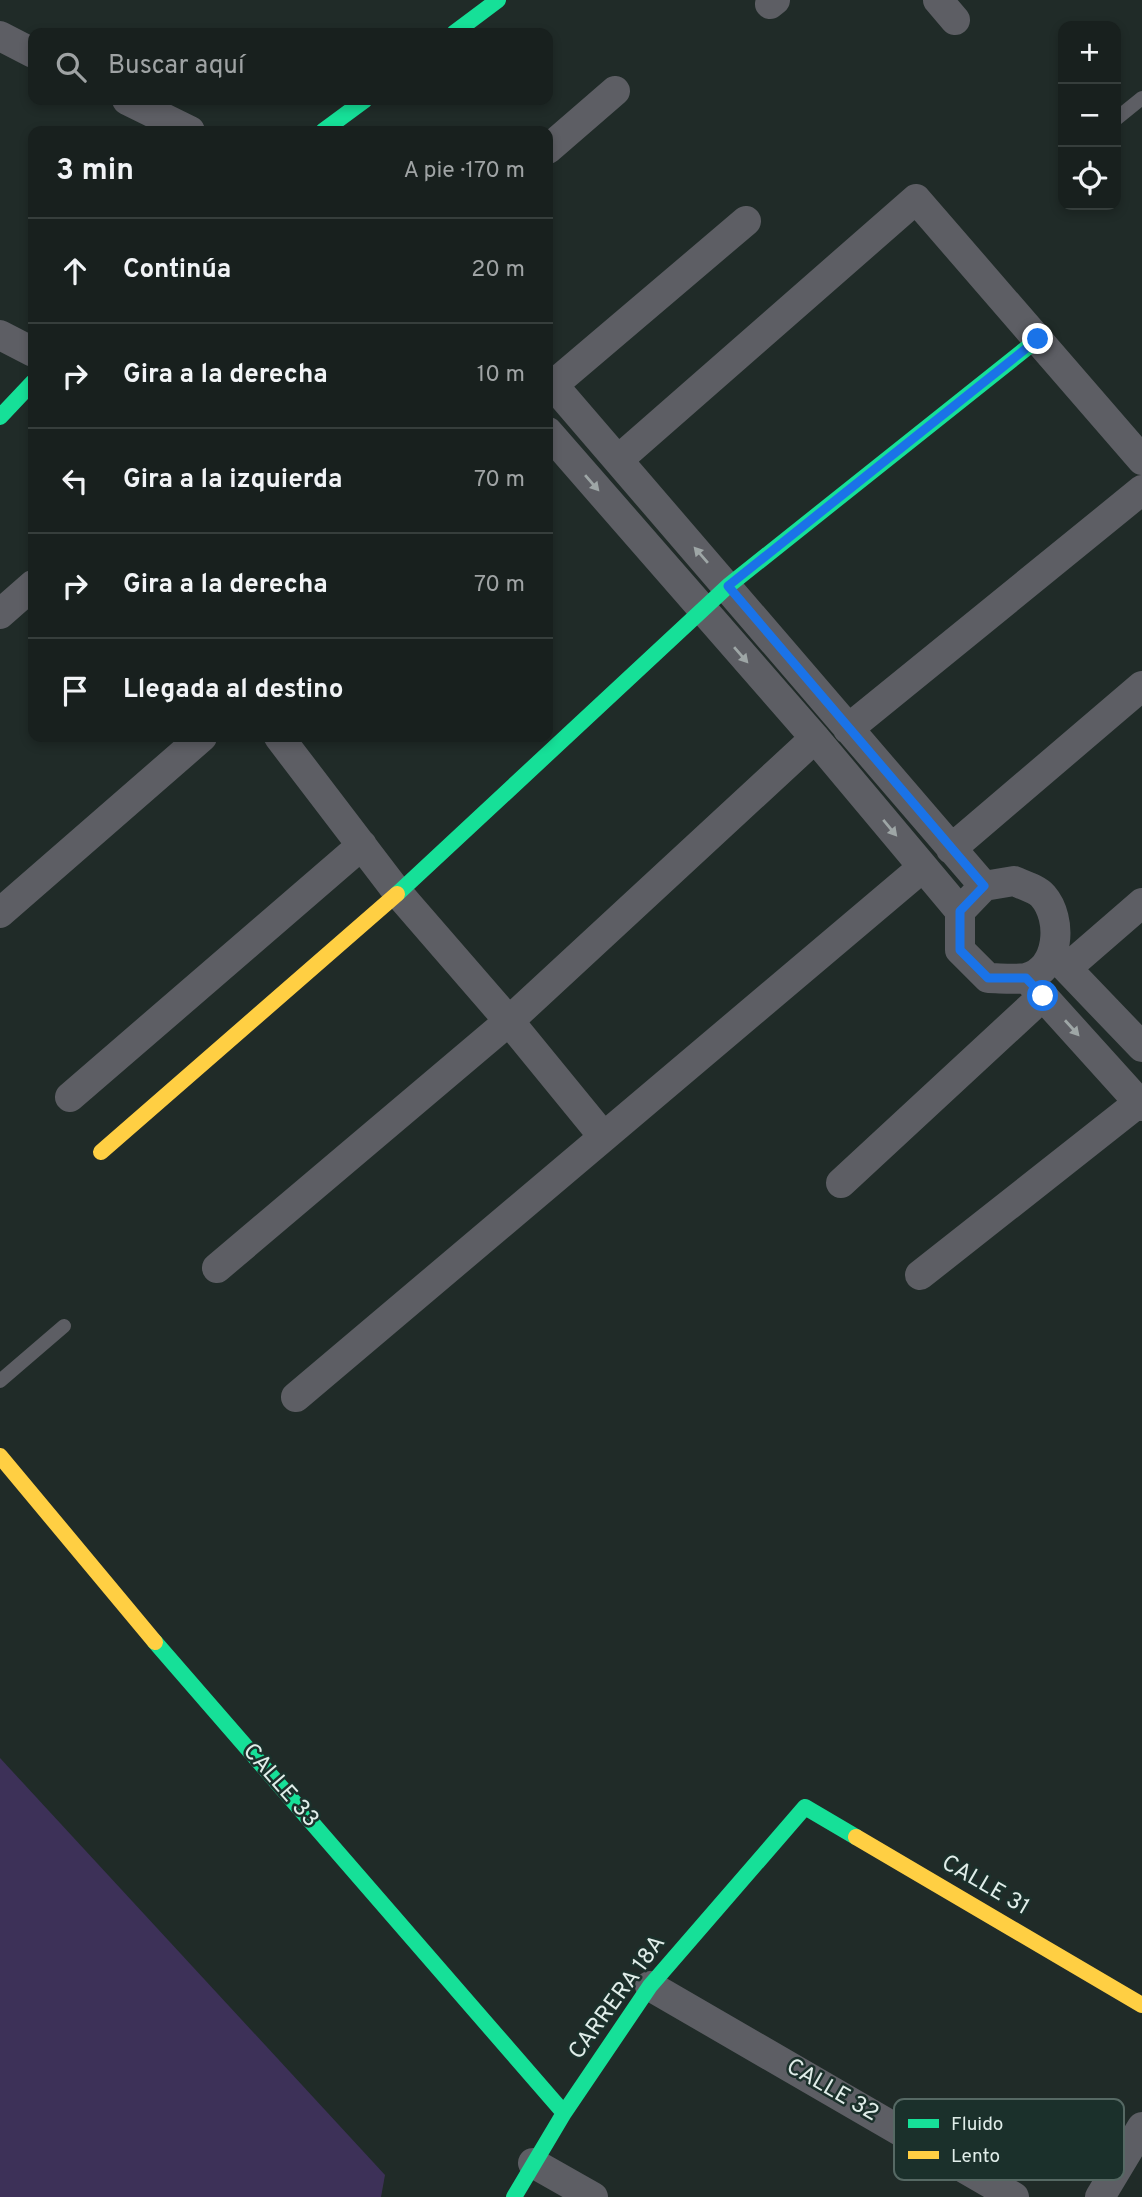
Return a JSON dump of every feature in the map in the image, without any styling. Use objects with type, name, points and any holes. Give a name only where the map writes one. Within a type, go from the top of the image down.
[{"type":"street","points":[[460,28],[489,2]]},
{"type":"street","points":[[0,36],[28,50]]},
{"type":"street","points":[[553,145],[615,91]]},
{"type":"street","points":[[137,105],[180,126]]},
{"type":"street","points":[[334,126],[357,115]]},
{"type":"street","points":[[618,460],[916,199],[1142,460]]},
{"type":"street","points":[[553,380],[746,221]]},
{"type":"street","points":[[0,335],[28,349]]},
{"type":"street","points":[[102,1152],[398,893],[728,586],[1038,339]]},
{"type":"street","points":[[553,385],[984,886]]},
{"type":"street","points":[[0,417],[28,387]]},
{"type":"street","points":[[553,440],[814,738],[960,911],[960,950],[988,978],[1035,987],[1141,1103],[920,1275]]},
{"type":"street","points":[[848,729],[1142,490]]},
{"type":"street","points":[[0,614],[28,589]]},
{"type":"street","points":[[951,849],[1142,686]]},
{"type":"street","points":[[217,1268],[509,1021],[814,738]]},
{"type":"street","points":[[0,913],[196,742]]},
{"type":"street","points":[[283,742],[398,893],[509,1021],[603,1136]]},
{"type":"street","points":[[70,1097],[362,845]]},
{"type":"street","points":[[296,1397],[923,867]]},
{"type":"street","points":[[960,911],[984,886],[1014,881],[1042,895],[1057,922],[1060,961],[1142,1047]]},
{"type":"street","points":[[842,1183],[1035,987],[1042,968],[1060,961],[1142,903]]},
{"type":"street","name":"CALLE 33","points":[[0,1456],[154,1641],[564,2113]]},
{"type":"street","name":"CARRERA 18A","points":[[514,2197],[564,2113],[650,1986],[806,1807]]},
{"type":"street","name":"CALLE 31","points":[[806,1807],[1142,2005]]},
{"type":"street","name":"CALLE 32","points":[[650,1986],[894,2127]]},
{"type":"street","points":[[1124,2157],[1142,2127]]},
{"type":"street","points":[[533,2162],[593,2197]]},
{"type":"street","name":"CALLE 32","points":[[985,2180],[1014,2197]]},
{"type":"street","points":[[1100,2197],[1110,2180]]},
{"type":"lane","points":[[1121,115],[1142,98]]},
{"type":"lane","points":[[0,1381],[64,1326]]},
{"type":"shaded area","points":[[0,1758],[385,2175],[381,2197],[0,2197]]},
{"type":"traffic: fast","points":[[461,28],[498,0]]},
{"type":"traffic: fast","points":[[330,126],[358,105]]},
{"type":"traffic: fast","points":[[397,894],[728,586],[1038,339]]},
{"type":"traffic: fast","points":[[0,417],[28,387]]},
{"type":"traffic: fast","points":[[155,1642],[564,2113]]},
{"type":"traffic: fast","points":[[514,2197],[564,2113],[650,1986],[805,1807],[856,1837]]},
{"type":"traffic: slow","points":[[101,1152],[397,894]]},
{"type":"traffic: slow","points":[[0,1456],[155,1642]]},
{"type":"traffic: slow","points":[[856,1837],[1142,2005]]},
{"type":"route","points":[[1038,339],[728,586],[984,886],[960,911],[960,950],[988,978],[1026,978],[1043,996]]}]
